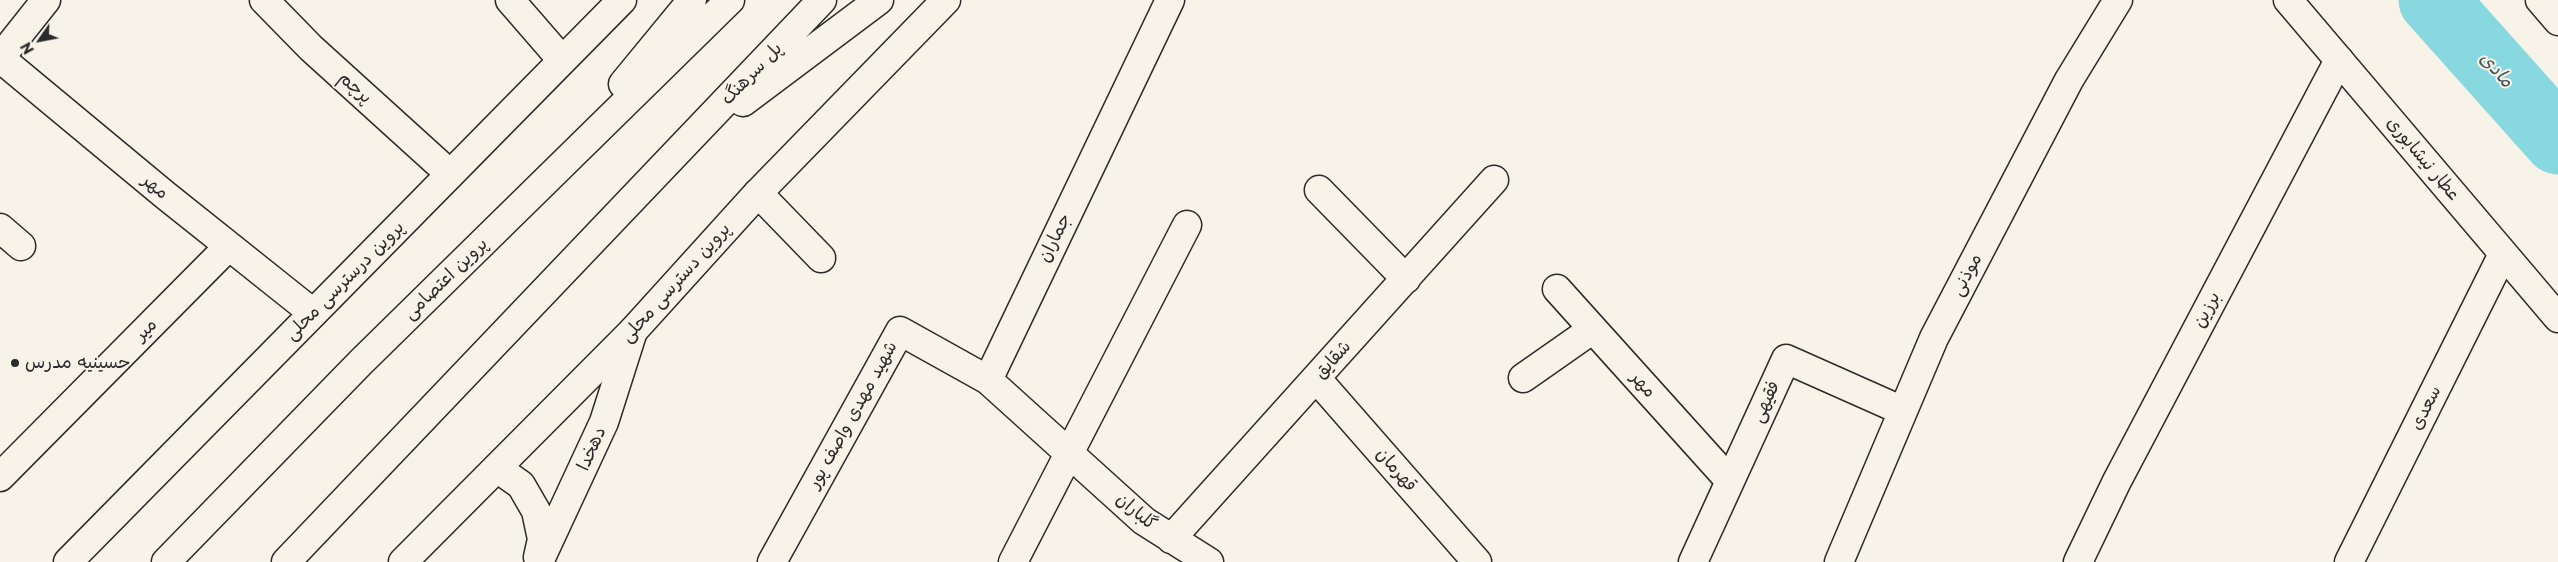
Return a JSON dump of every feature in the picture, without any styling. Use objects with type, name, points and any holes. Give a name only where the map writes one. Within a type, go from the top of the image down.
[{"type":"street","points":[[0,58],[46,0]]},
{"type":"street","name":"پرچم","points":[[264,0],[311,48],[450,174]]},
{"type":"street","points":[[510,0],[562,60]]},
{"type":"street","name":"پروین درسترسی محلی","points":[[68,562],[622,0]]},
{"type":"street","points":[[537,189],[692,0]]},
{"type":"street","name":"پروین اعتصامی","points":[[166,562],[360,362],[730,0]]},
{"type":"street","name":"پل سرهنگ","points":[[682,147],[822,0]]},
{"type":"street","points":[[286,562],[682,147],[880,0]]},
{"type":"street","name":"پروین دسترسی محلی","points":[[403,562],[633,331],[758,193],[946,0]]},
{"type":"street","name":"جماران","points":[[988,380],[1170,0]]},
{"type":"street","name":"موذنی","points":[[1839,562],[1934,338],[2069,80],[2118,0]]},
{"type":"street","name":"عطار نیشابوری","points":[[2288,0],[2558,318]]},
{"type":"street","points":[[2540,0],[2558,21]]},
{"type":"street","name":"مهر","points":[[0,58],[313,313]]},
{"type":"street","name":"برزین","points":[[2078,562],[2117,481],[2339,60]]},
{"type":"street","name":"شقایق","points":[[1171,539],[1494,180]]},
{"type":"street","points":[[1319,190],[1406,278]]},
{"type":"street","points":[[758,193],[821,258]]},
{"type":"street","points":[[1013,562],[1186,225]]},
{"type":"street","points":[[0,228],[21,246]]},
{"type":"street","name":"میر","points":[[4,463],[229,246]]},
{"type":"street","name":"سعدی","points":[[2349,562],[2503,254]]},
{"type":"street","name":"مهر","points":[[1557,289],[1730,481]]},
{"type":"street","points":[[1523,378],[1593,329]]},
{"type":"street","name":"دهخدا","points":[[538,562],[604,422],[633,331]]},
{"type":"street","name":"شهید مهدی واصف پور","points":[[772,562],[900,331],[988,380]]},
{"type":"street","name":"فقیهی","points":[[1693,562],[1786,359],[1903,412]]},
{"type":"street","name":"قهرمان","points":[[1316,378],[1476,562]]},
{"type":"street","points":[[988,380],[1069,453]]},
{"type":"street","name":"گلباران","points":[[1069,453],[1144,521],[1209,562]]},
{"type":"street","points":[[497,468],[520,486],[536,511],[542,539],[538,562]]},
{"type":"waterway","name":"مادی","points":[[2433,0],[2558,140]]},
{"type":"place","name":"حسینیه مدرس","points":[[15,363]]}]
